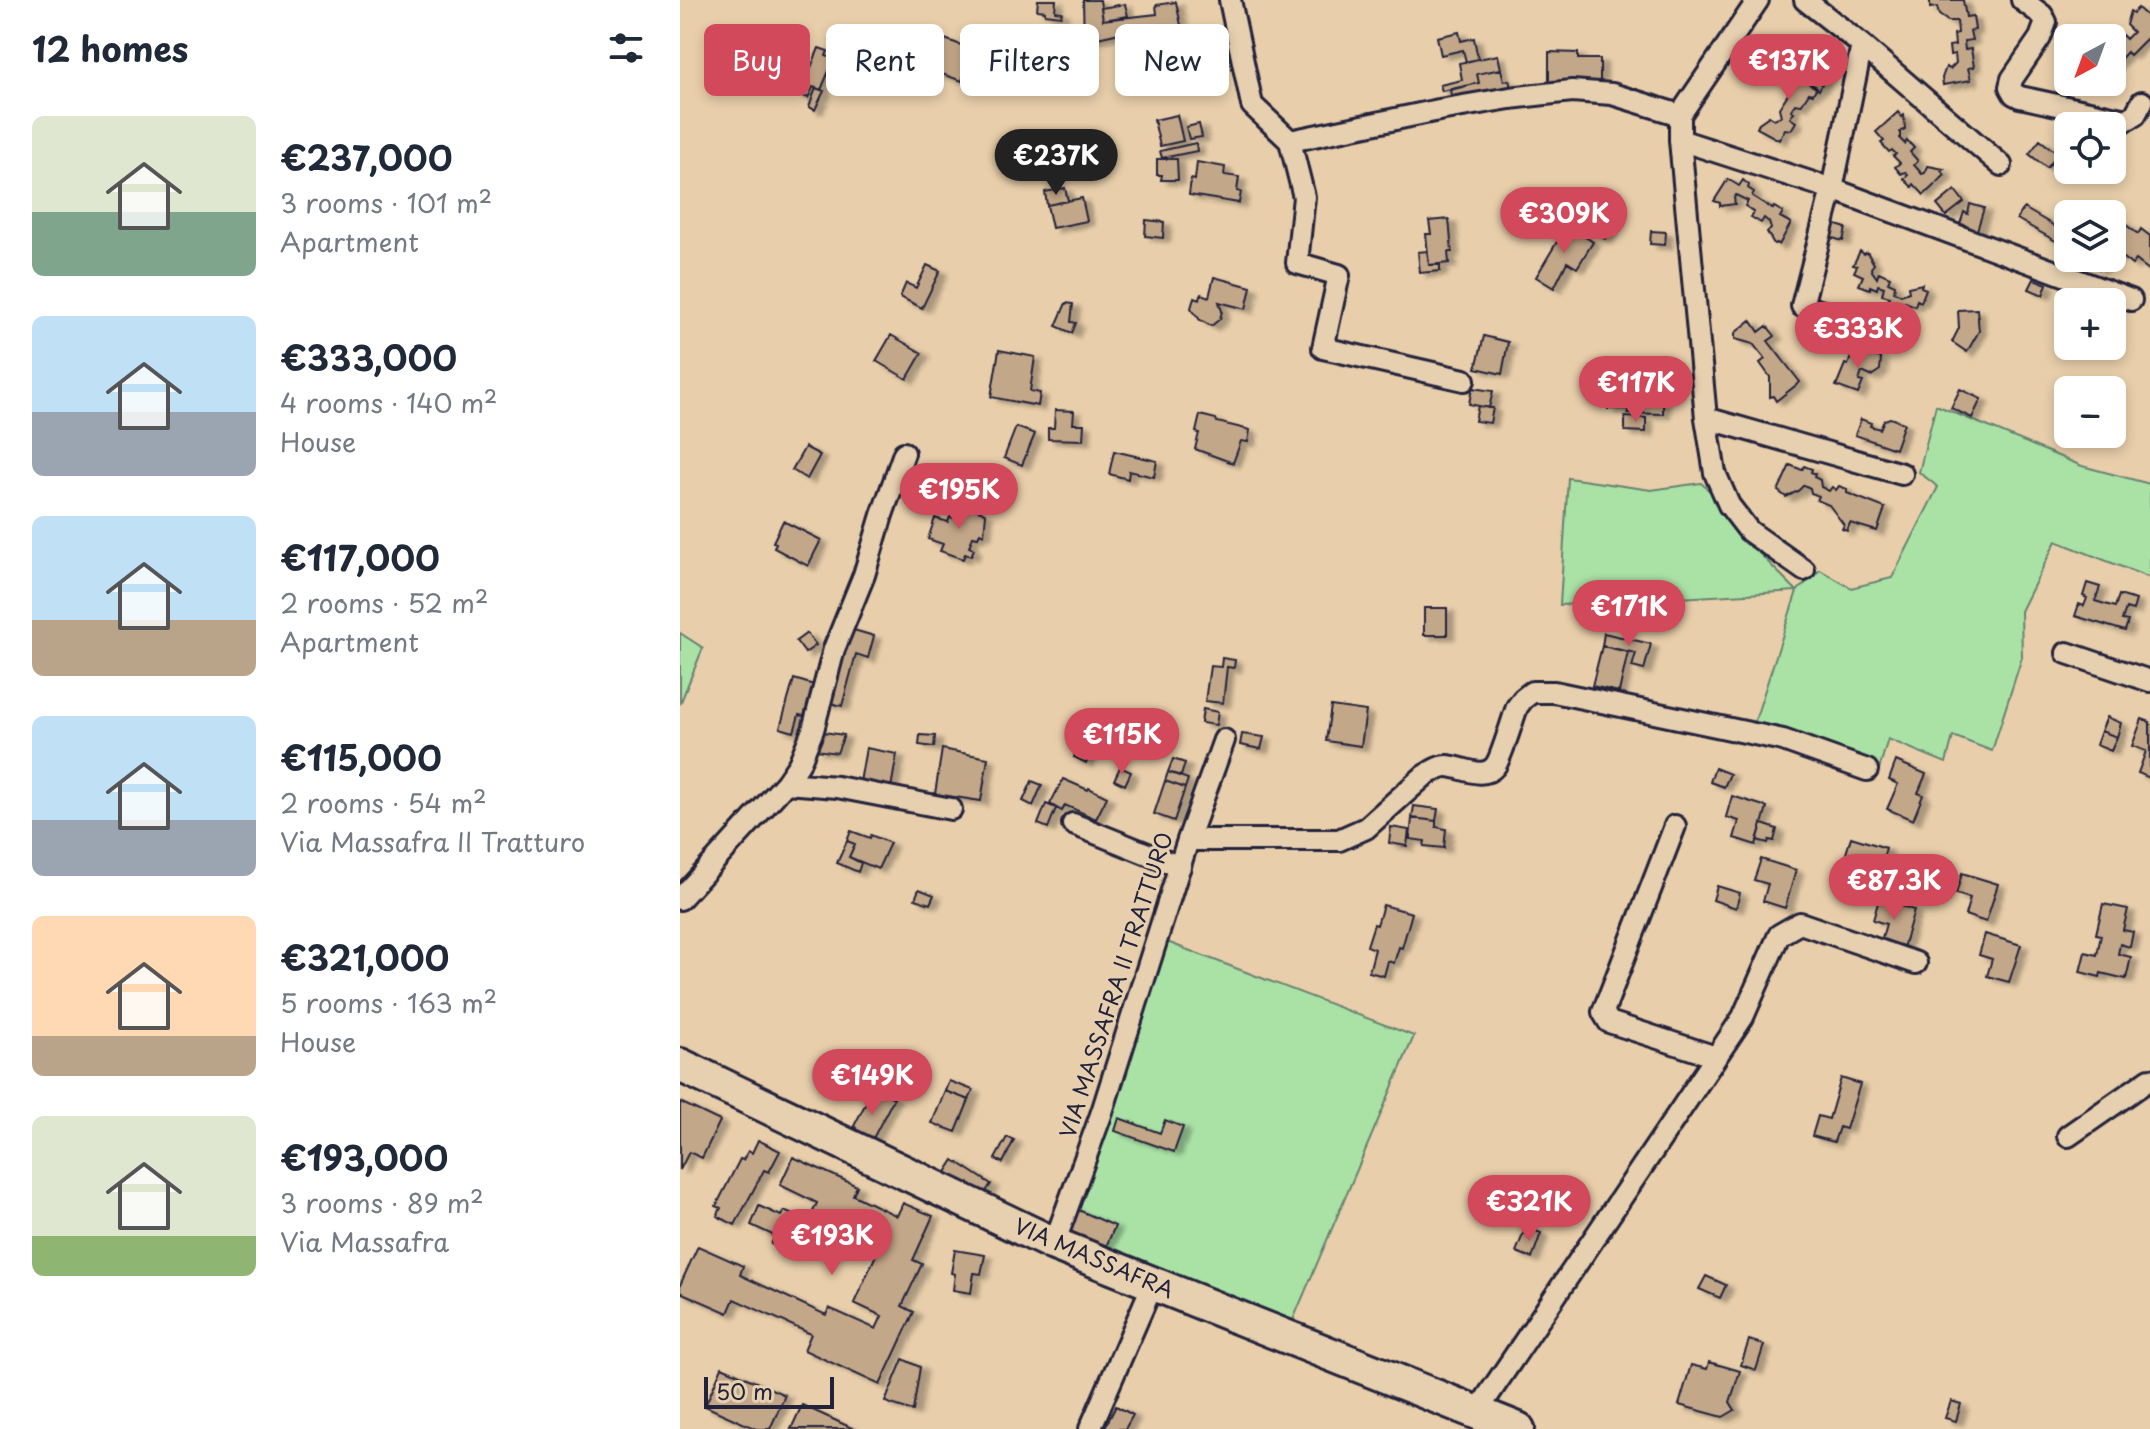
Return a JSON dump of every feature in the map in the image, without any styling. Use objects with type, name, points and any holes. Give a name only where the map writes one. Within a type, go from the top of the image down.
[{"type":"main road","name":"VIA MASSAFRA","points":[[680,1065],[1054,1244],[1518,1429]]},
{"type":"street","points":[[1230,0],[1252,105],[1290,141],[1304,197],[1297,263],[1339,275],[1323,348],[1464,380]]},
{"type":"street","points":[[1758,0],[1680,115],[1680,140],[1706,418],[1715,473],[1729,505],[1749,531],[1804,570]]},
{"type":"street","points":[[1805,0],[2001,165]]},
{"type":"street","points":[[2022,0],[2042,15],[2046,22],[2040,38],[2012,79],[2010,87],[2014,94],[2126,120],[2135,115],[2142,102]]},
{"type":"street","points":[[1862,45],[1832,189],[1802,306],[1883,329]]},
{"type":"street","points":[[1290,141],[1439,110],[1572,91],[1612,94],[1680,115]]},
{"type":"street","points":[[1680,140],[1832,189],[2131,300]]},
{"type":"street","points":[[1706,418],[1902,474]]},
{"type":"street","points":[[680,899],[786,783],[799,764],[813,730],[834,649],[864,575],[904,453]]},
{"type":"street","points":[[2067,653],[2150,681]]},
{"type":"street","points":[[1188,840],[1339,840],[1357,833],[1434,769],[1445,766],[1486,772],[1495,766],[1517,707],[1532,692],[1554,692],[1783,740],[1867,770]]},
{"type":"street","name":"VIA MASSAFRA II TRATTURO","points":[[1054,1244],[1102,1112],[1188,840],[1224,740]]},
{"type":"street","points":[[786,783],[837,787],[951,809]]},
{"type":"street","points":[[1073,824],[1180,867]]},
{"type":"street","points":[[1675,826],[1603,1012],[1609,1022],[1716,1057]]},
{"type":"street","points":[[1477,1412],[1743,1017],[1779,935],[1800,923],[1916,963]]},
{"type":"street","points":[[2068,1136],[2150,1079]]},
{"type":"street","points":[[1090,1429],[1153,1284]]},
{"type":"green space","points":[[1936,405],[2082,466],[2150,484],[2150,578],[2056,541],[2021,611],[2022,657],[1992,751],[1953,736],[1946,763],[1888,739],[1877,776],[1750,736],[1797,591],[1820,570],[1851,588],[1892,578],[1938,487],[1919,472]]},
{"type":"green space","points":[[1568,478],[1651,490],[1701,483],[1713,494],[1744,538],[1797,591],[1560,605]]},
{"type":"green space","points":[[680,633],[703,648],[680,704]]},
{"type":"green space","points":[[1167,942],[1414,1036],[1287,1334],[1061,1238]]},
{"type":"building","points":[[1038,0],[1056,0],[1055,11],[1062,12],[1061,16],[1037,10]]},
{"type":"building","points":[[1083,0],[1100,0],[1103,20],[1157,14],[1156,5],[1176,2],[1181,24],[1115,24],[1115,34],[1099,38],[1099,24],[1084,24]]},
{"type":"building","points":[[1930,0],[1963,0],[1966,17],[1973,16],[1975,30],[1970,31],[1972,40],[1964,41],[1965,50],[1971,49],[1974,67],[1968,68],[1971,80],[1943,85],[1946,67],[1950,69],[1956,63],[1955,54],[1950,55],[1949,46],[1955,45],[1957,21],[1948,21],[1939,15],[1937,7],[1930,8]]},
{"type":"building","points":[[1125,4],[1128,16],[1103,20],[1101,8]]},
{"type":"building","points":[[2138,8],[2150,19],[2150,35],[2130,55],[2126,53],[2126,39],[2133,32],[2126,25],[2130,11],[2133,13]]},
{"type":"building","points":[[1459,32],[1461,41],[1474,38],[1478,59],[1466,62],[1463,50],[1441,55],[1437,37]]},
{"type":"building","points":[[945,39],[960,45],[960,80],[944,75]]},
{"type":"building","points":[[819,48],[826,50],[826,78],[821,90],[813,87],[810,94],[810,70]]},
{"type":"building","points":[[1549,52],[1578,53],[1578,59],[1600,59],[1600,85],[1549,88]]},
{"type":"building","points":[[1498,55],[1501,69],[1477,74],[1479,83],[1442,91],[1440,85],[1462,80],[1459,63]]},
{"type":"building","points":[[1792,62],[1812,74],[1807,82],[1817,87],[1801,105],[1795,104],[1790,118],[1796,122],[1791,130],[1785,129],[1779,140],[1757,128],[1769,116],[1774,119],[1781,116],[1779,108],[1790,91],[1784,76]]},
{"type":"building","points":[[1815,68],[1827,74],[1819,90],[1807,82]]},
{"type":"building","points":[[1501,69],[1504,81],[1509,80],[1512,91],[1453,104],[1450,90],[1479,83],[1477,74]]},
{"type":"building","points":[[816,88],[824,91],[815,110],[809,107]]},
{"type":"building","points":[[1898,112],[1902,117],[1904,115],[1905,129],[1900,132],[1900,139],[1905,144],[1907,140],[1914,148],[1910,152],[1918,161],[1914,165],[1922,174],[1928,166],[1944,169],[1941,171],[1945,175],[1924,195],[1904,179],[1908,175],[1905,172],[1901,174],[1895,167],[1900,163],[1893,156],[1896,154],[1892,150],[1889,152],[1876,132]]},
{"type":"building","points":[[1177,115],[1183,141],[1160,146],[1154,120]]},
{"type":"building","points":[[1199,124],[1202,137],[1189,139],[1186,127]]},
{"type":"building","points":[[2040,140],[2054,151],[2054,159],[2047,168],[2029,154]]},
{"type":"building","points":[[1196,143],[1197,151],[1162,158],[1160,151]]},
{"type":"building","points":[[1157,159],[1177,159],[1178,180],[1161,180],[1162,175],[1157,175]]},
{"type":"building","points":[[1197,162],[1225,167],[1224,175],[1239,177],[1239,203],[1189,195]]},
{"type":"building","points":[[1728,179],[1739,186],[1743,180],[1754,192],[1752,196],[1783,212],[1780,217],[1791,223],[1779,245],[1774,244],[1767,232],[1771,229],[1769,222],[1764,218],[1761,223],[1751,217],[1754,212],[1745,206],[1748,201],[1736,195],[1735,204],[1720,206],[1714,201]]},
{"type":"building","points":[[1065,188],[1068,201],[1047,205],[1045,192]]},
{"type":"building","points":[[1955,190],[1964,202],[1946,216],[1937,205]]},
{"type":"building","points":[[1082,198],[1087,221],[1052,228],[1047,205]]},
{"type":"building","points":[[1970,204],[1984,208],[1975,237],[1964,233],[1965,225],[1960,224],[1964,212],[1968,214]]},
{"type":"building","points":[[2024,208],[2054,226],[2054,240],[2017,219]]},
{"type":"building","points":[[1449,219],[1452,252],[1448,252],[1449,263],[1429,265],[1426,234],[1431,234],[1429,221]]},
{"type":"building","points":[[1146,220],[1164,222],[1163,238],[1145,236]]},
{"type":"building","points":[[1599,220],[1612,228],[1605,239],[1592,232]]},
{"type":"building","points":[[1833,224],[1846,228],[1843,241],[1829,237]]},
{"type":"building","points":[[1567,225],[1593,242],[1577,268],[1567,262],[1554,288],[1536,277]]},
{"type":"building","points":[[2126,225],[2138,234],[2141,229],[2150,236],[2150,271],[2136,260],[2132,265],[2126,260]]},
{"type":"building","points":[[1651,231],[1666,232],[1665,245],[1650,244]]},
{"type":"building","points":[[1427,251],[1429,265],[1440,264],[1440,271],[1420,273],[1418,252]]},
{"type":"building","points":[[1860,251],[1864,254],[1867,252],[1877,278],[1879,272],[1890,277],[1888,282],[1895,285],[1894,292],[1901,295],[1909,292],[1908,287],[1922,284],[1921,287],[1926,289],[1921,302],[1917,300],[1915,306],[1905,302],[1901,311],[1888,302],[1890,297],[1882,295],[1884,287],[1878,285],[1877,289],[1870,286],[1870,289],[1859,285],[1863,276],[1854,272],[1857,266],[1853,265]]},
{"type":"building","points":[[927,265],[940,271],[922,308],[900,297],[906,283],[916,288]]},
{"type":"building","points":[[1214,277],[1251,287],[1246,309],[1219,302],[1222,311],[1220,319],[1211,326],[1200,320],[1191,308],[1194,298],[1200,300],[1201,294],[1209,297]]},
{"type":"building","points":[[2034,279],[2047,284],[2043,295],[2029,289]]},
{"type":"building","points":[[1066,303],[1073,304],[1071,322],[1076,323],[1072,333],[1056,326]]},
{"type":"building","points":[[1977,309],[1979,331],[1967,352],[1952,342],[1959,328],[1958,310]]},
{"type":"building","points":[[1751,320],[1759,332],[1767,326],[1775,336],[1768,341],[1800,382],[1776,401],[1773,396],[1770,397],[1770,377],[1760,363],[1765,359],[1753,344],[1735,339],[1735,333]]},
{"type":"building","points":[[891,335],[922,353],[907,379],[876,361]]},
{"type":"building","points":[[1484,336],[1508,342],[1502,374],[1476,368]]},
{"type":"building","points":[[1854,348],[1881,358],[1880,370],[1871,376],[1862,372],[1859,381],[1863,382],[1858,394],[1836,386]]},
{"type":"building","points":[[999,350],[1035,357],[1030,391],[1040,393],[1038,406],[991,397]]},
{"type":"building","points":[[1623,382],[1654,383],[1654,400],[1663,400],[1663,414],[1608,409],[1608,389],[1622,389]]},
{"type":"building","points":[[1472,388],[1493,391],[1489,408],[1469,404]]},
{"type":"building","points":[[1960,389],[1981,399],[1972,418],[1951,408]]},
{"type":"building","points":[[1478,406],[1493,408],[1490,423],[1475,421]]},
{"type":"building","points":[[1055,410],[1074,411],[1073,424],[1084,424],[1083,440],[1048,439],[1048,428],[1054,428]]},
{"type":"building","points":[[1200,415],[1250,430],[1248,442],[1241,441],[1233,463],[1195,449]]},
{"type":"building","points":[[1625,417],[1646,418],[1646,432],[1625,431]]},
{"type":"building","points":[[1890,418],[1904,423],[1895,449],[1855,435],[1861,419],[1880,429],[1884,420]]},
{"type":"building","points":[[1016,427],[1035,434],[1022,465],[1004,458]]},
{"type":"building","points":[[805,447],[820,455],[807,479],[792,470]]},
{"type":"building","points":[[1114,451],[1157,461],[1154,477],[1129,471],[1128,479],[1109,474]]},
{"type":"building","points":[[1790,465],[1802,470],[1804,466],[1812,469],[1821,487],[1829,491],[1839,486],[1847,489],[1847,493],[1885,508],[1877,531],[1850,523],[1847,531],[1842,529],[1844,525],[1829,505],[1817,500],[1819,496],[1804,485],[1786,497],[1778,491]]},
{"type":"building","points":[[959,504],[986,514],[984,535],[973,536],[969,547],[974,549],[971,556],[965,554],[963,559],[940,551],[943,544],[928,539],[935,518],[948,522],[950,517],[954,518]]},
{"type":"building","points":[[783,521],[821,540],[808,566],[774,548],[776,543],[773,542]]},
{"type":"building","points":[[2087,583],[2100,587],[2095,601],[2115,607],[2119,595],[2136,600],[2133,610],[2126,608],[2122,620],[2128,621],[2125,631],[2075,616],[2079,604],[2084,606],[2087,598],[2083,596]]},
{"type":"building","points":[[1424,608],[1447,608],[1447,635],[1424,635]]},
{"type":"building","points":[[847,628],[874,636],[868,658],[856,654],[842,706],[826,702]]},
{"type":"building","points":[[807,633],[816,645],[805,653],[796,641]]},
{"type":"building","points":[[1604,633],[1651,644],[1644,670],[1632,667],[1636,653],[1602,646]]},
{"type":"building","points":[[1602,646],[1628,652],[1619,692],[1592,686]]},
{"type":"building","points":[[1222,658],[1235,660],[1234,668],[1227,667],[1223,703],[1205,701],[1210,666],[1221,667]]},
{"type":"building","points":[[794,679],[814,685],[804,716],[799,715],[794,732],[780,728]]},
{"type":"building","points":[[1331,706],[1366,711],[1361,746],[1326,741]]},
{"type":"building","points":[[1203,709],[1218,712],[1216,725],[1201,723]]},
{"type":"building","points":[[2107,717],[2121,723],[2117,737],[2101,731]]},
{"type":"building","points":[[2142,719],[2150,722],[2150,778],[2138,773],[2146,751],[2132,746]]},
{"type":"building","points":[[2101,731],[2117,737],[2111,751],[2096,745]]},
{"type":"building","points":[[824,732],[844,735],[837,753],[816,750]]},
{"type":"building","points":[[1084,732],[1097,738],[1086,763],[1074,757]]},
{"type":"building","points":[[1242,734],[1264,737],[1261,749],[1240,745]]},
{"type":"building","points":[[920,735],[935,736],[934,747],[919,745]]},
{"type":"building","points":[[866,748],[897,754],[891,788],[860,782]]},
{"type":"building","points":[[942,749],[988,758],[981,801],[935,794]]},
{"type":"building","points":[[1173,759],[1185,763],[1181,776],[1168,772]]},
{"type":"building","points":[[1896,761],[1926,774],[1918,793],[1923,795],[1913,820],[1887,809],[1898,784],[1889,780]]},
{"type":"building","points":[[1120,767],[1131,772],[1125,785],[1114,780]]},
{"type":"building","points":[[1715,768],[1730,774],[1724,787],[1710,782]]},
{"type":"building","points":[[1168,772],[1188,779],[1185,788],[1165,781]]},
{"type":"building","points":[[1063,779],[1107,797],[1096,819],[1065,805],[1062,811],[1050,804]]},
{"type":"building","points":[[1032,781],[1042,785],[1033,806],[1023,801]]},
{"type":"building","points":[[1165,781],[1185,788],[1174,821],[1154,814]]},
{"type":"building","points":[[1732,796],[1767,807],[1756,845],[1734,838],[1739,821],[1726,817]]},
{"type":"building","points":[[1046,804],[1056,808],[1048,828],[1038,824]]},
{"type":"building","points":[[1414,806],[1438,809],[1436,821],[1412,818]]},
{"type":"building","points":[[1412,818],[1436,821],[1436,827],[1446,829],[1444,848],[1424,846],[1425,841],[1410,839]]},
{"type":"building","points":[[1762,824],[1777,829],[1774,841],[1757,840]]},
{"type":"building","points":[[1391,827],[1409,830],[1407,846],[1389,843]]},
{"type":"building","points":[[851,831],[890,843],[878,869],[849,857],[855,844],[847,841]]},
{"type":"building","points":[[1851,837],[1886,848],[1875,885],[1853,878],[1858,862],[1845,857]]},
{"type":"building","points":[[847,841],[855,844],[849,857],[861,863],[858,872],[837,863]]},
{"type":"building","points":[[1761,859],[1796,870],[1785,908],[1763,901],[1768,884],[1754,880]]},
{"type":"building","points":[[1962,873],[1998,884],[1986,922],[1965,915],[1970,898],[1956,894]]},
{"type":"building","points":[[1717,886],[1740,893],[1736,908],[1713,900]]},
{"type":"building","points":[[919,889],[934,895],[930,904],[915,899]]},
{"type":"building","points":[[1879,899],[1914,910],[1903,948],[1881,941],[1886,924],[1873,920]]},
{"type":"building","points":[[2103,904],[2128,909],[2123,930],[2133,932],[2130,947],[2120,944],[2118,954],[2131,957],[2126,979],[2080,972],[2085,952],[2097,955],[2101,935],[2096,934]]},
{"type":"building","points":[[1383,905],[1412,913],[1402,948],[1399,947],[1394,963],[1388,961],[1384,976],[1369,972],[1375,949],[1367,946]]},
{"type":"building","points":[[1985,934],[2021,945],[2009,982],[1987,976],[1992,959],[1979,955]]},
{"type":"building","points":[[1841,1078],[1860,1084],[1846,1129],[1839,1127],[1834,1142],[1812,1136],[1818,1116],[1829,1119]]},
{"type":"building","points":[[949,1081],[973,1090],[969,1100],[945,1091]]},
{"type":"building","points":[[874,1087],[894,1098],[868,1148],[851,1139],[854,1126]]},
{"type":"building","points":[[945,1091],[969,1100],[956,1132],[932,1123]]},
{"type":"building","points":[[680,1102],[720,1121],[702,1158],[689,1152],[680,1170]]},
{"type":"building","points":[[1119,1118],[1160,1133],[1165,1120],[1183,1127],[1174,1152],[1115,1131]]},
{"type":"building","points":[[1007,1137],[1014,1140],[1003,1163],[995,1159]]},
{"type":"building","points":[[758,1140],[780,1151],[769,1172],[764,1170],[735,1225],[717,1216],[721,1208],[716,1206],[740,1159],[743,1160],[748,1151],[752,1153]]},
{"type":"building","points":[[793,1157],[857,1186],[853,1195],[897,1216],[903,1203],[933,1216],[913,1260],[922,1264],[902,1306],[914,1312],[880,1385],[804,1350],[811,1334],[734,1299],[728,1313],[680,1292],[680,1285],[698,1246],[743,1266],[740,1275],[826,1315],[829,1308],[876,1329],[882,1316],[854,1303],[881,1244],[848,1229],[847,1233],[811,1216],[817,1203],[780,1185]]},
{"type":"building","points":[[954,1160],[991,1184],[978,1203],[939,1183]]},
{"type":"building","points":[[759,1206],[781,1216],[784,1211],[800,1218],[786,1251],[771,1244],[775,1236],[751,1225]]},
{"type":"building","points":[[1074,1208],[1115,1226],[1102,1256],[1061,1238]]},
{"type":"building","points":[[1526,1227],[1541,1233],[1532,1258],[1516,1252]]},
{"type":"building","points":[[955,1250],[985,1255],[981,1274],[974,1273],[971,1293],[953,1290],[955,1274],[951,1273]]},
{"type":"building","points":[[1706,1276],[1726,1285],[1720,1298],[1699,1289]]},
{"type":"building","points":[[1749,1340],[1764,1345],[1756,1370],[1741,1365]]},
{"type":"building","points":[[903,1359],[920,1367],[913,1411],[885,1402]]},
{"type":"building","points":[[1709,1362],[1740,1371],[1730,1402],[1735,1410],[1723,1417],[1679,1405],[1691,1365],[1707,1369]]},
{"type":"building","points":[[722,1367],[785,1395],[770,1429],[756,1429],[705,1406]]},
{"type":"building","points":[[1951,1401],[1961,1404],[1956,1421],[1945,1418]]},
{"type":"building","points":[[802,1405],[854,1429],[791,1429]]},
{"type":"building","points":[[1116,1406],[1133,1415],[1125,1429],[1105,1427]]}]
